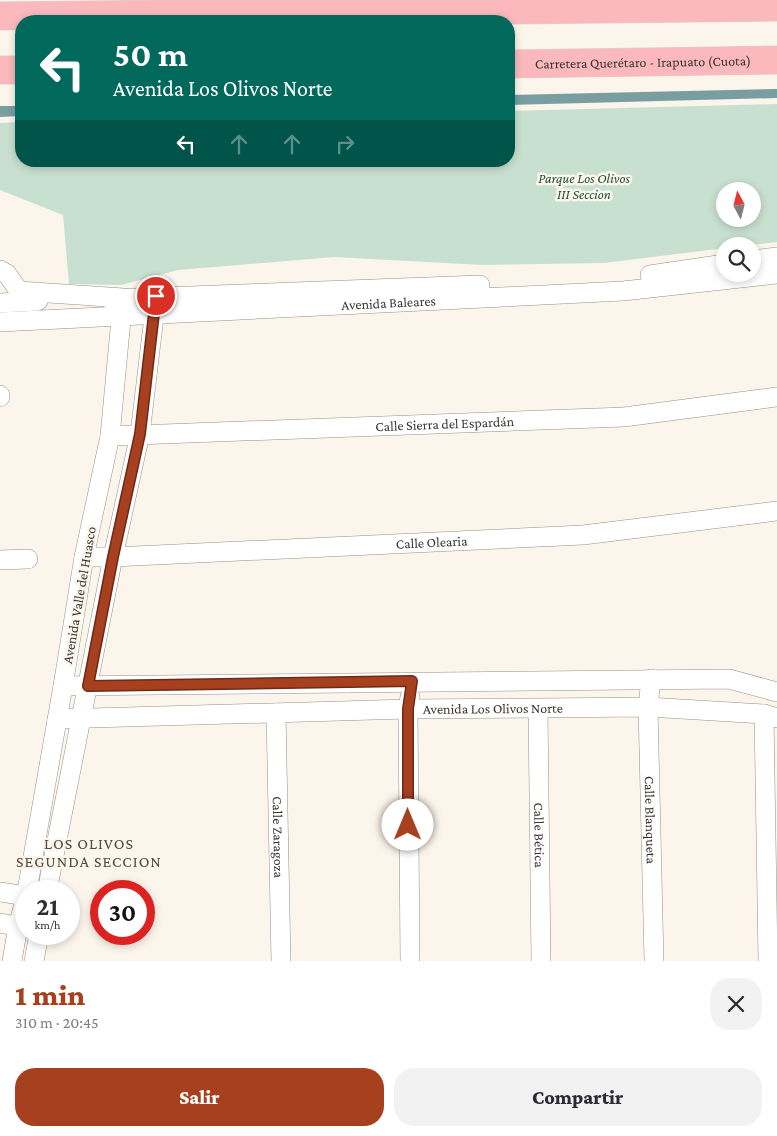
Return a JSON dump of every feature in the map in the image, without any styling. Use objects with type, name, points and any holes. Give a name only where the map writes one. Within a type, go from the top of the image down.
[{"type":"highway","points":[[86,15],[777,7]]},
{"type":"highway","points":[[0,16],[15,16]]},
{"type":"highway","name":"Carretera Querétaro - Irapuato (Cuota)","points":[[515,64],[777,60]]},
{"type":"highway","points":[[0,70],[15,70]]},
{"type":"street","points":[[761,259],[777,257]]},
{"type":"street","name":"Avenida Baleares","points":[[0,322],[156,304],[620,280],[716,265]]},
{"type":"street","points":[[0,270],[7,274],[20,291],[123,307]]},
{"type":"street","name":"Avenida Baleares","points":[[156,304],[623,291],[777,274]]},
{"type":"street","name":"Avenida Baleares","points":[[0,303],[123,307]]},
{"type":"street","name":"Avenida Valle del Huasco","points":[[49,880],[113,557],[140,434],[156,304]]},
{"type":"street","name":"Avenida Valle del Huasco","points":[[29,880],[84,557],[110,436],[123,307]]},
{"type":"street","name":"Calle Sierra del Espardán","points":[[110,436],[624,417],[777,397]]},
{"type":"street","name":"Calle Olearia","points":[[84,557],[583,535],[777,511]]},
{"type":"street","points":[[0,560],[28,559]]},
{"type":"street","name":"Calle Blanqueta","points":[[651,679],[648,707],[654,961]]},
{"type":"street","name":"Avenida Los Olivos Norte","points":[[63,686],[729,679],[777,692]]},
{"type":"street","points":[[410,961],[408,709],[412,681]]},
{"type":"street","name":"Avenida Los Olivos Norte","points":[[57,719],[408,709],[648,707],[770,716]]},
{"type":"street","name":"Calle Bética","points":[[538,709],[540,961]]},
{"type":"street","name":"Calle Zaragoza","points":[[276,713],[281,961]]},
{"type":"street","points":[[768,961],[770,716]]},
{"type":"street","points":[[0,892],[15,894]]},
{"type":"street","points":[[12,961],[15,926]]},
{"type":"street","points":[[34,961],[37,945]]},
{"type":"green space","name":"Parque Los Olivos III Seccion","points":[[777,104],[777,242],[761,244],[761,237],[716,237],[716,249],[604,263],[483,265],[334,257],[178,270],[121,285],[69,284],[63,215],[0,190],[0,123],[15,122],[15,167],[515,167],[515,111]]},
{"type":"water","points":[[777,89],[777,98],[515,105],[515,95]]},
{"type":"water","points":[[0,106],[15,106],[15,116],[0,117]]},
{"type":"district","name":"LOS OLIVOS SEGUNDA SECCION","points":[[89,852]]},
{"type":"route","points":[[156,296],[140,434],[113,557],[88,686],[412,681],[408,709],[408,825]]}]
